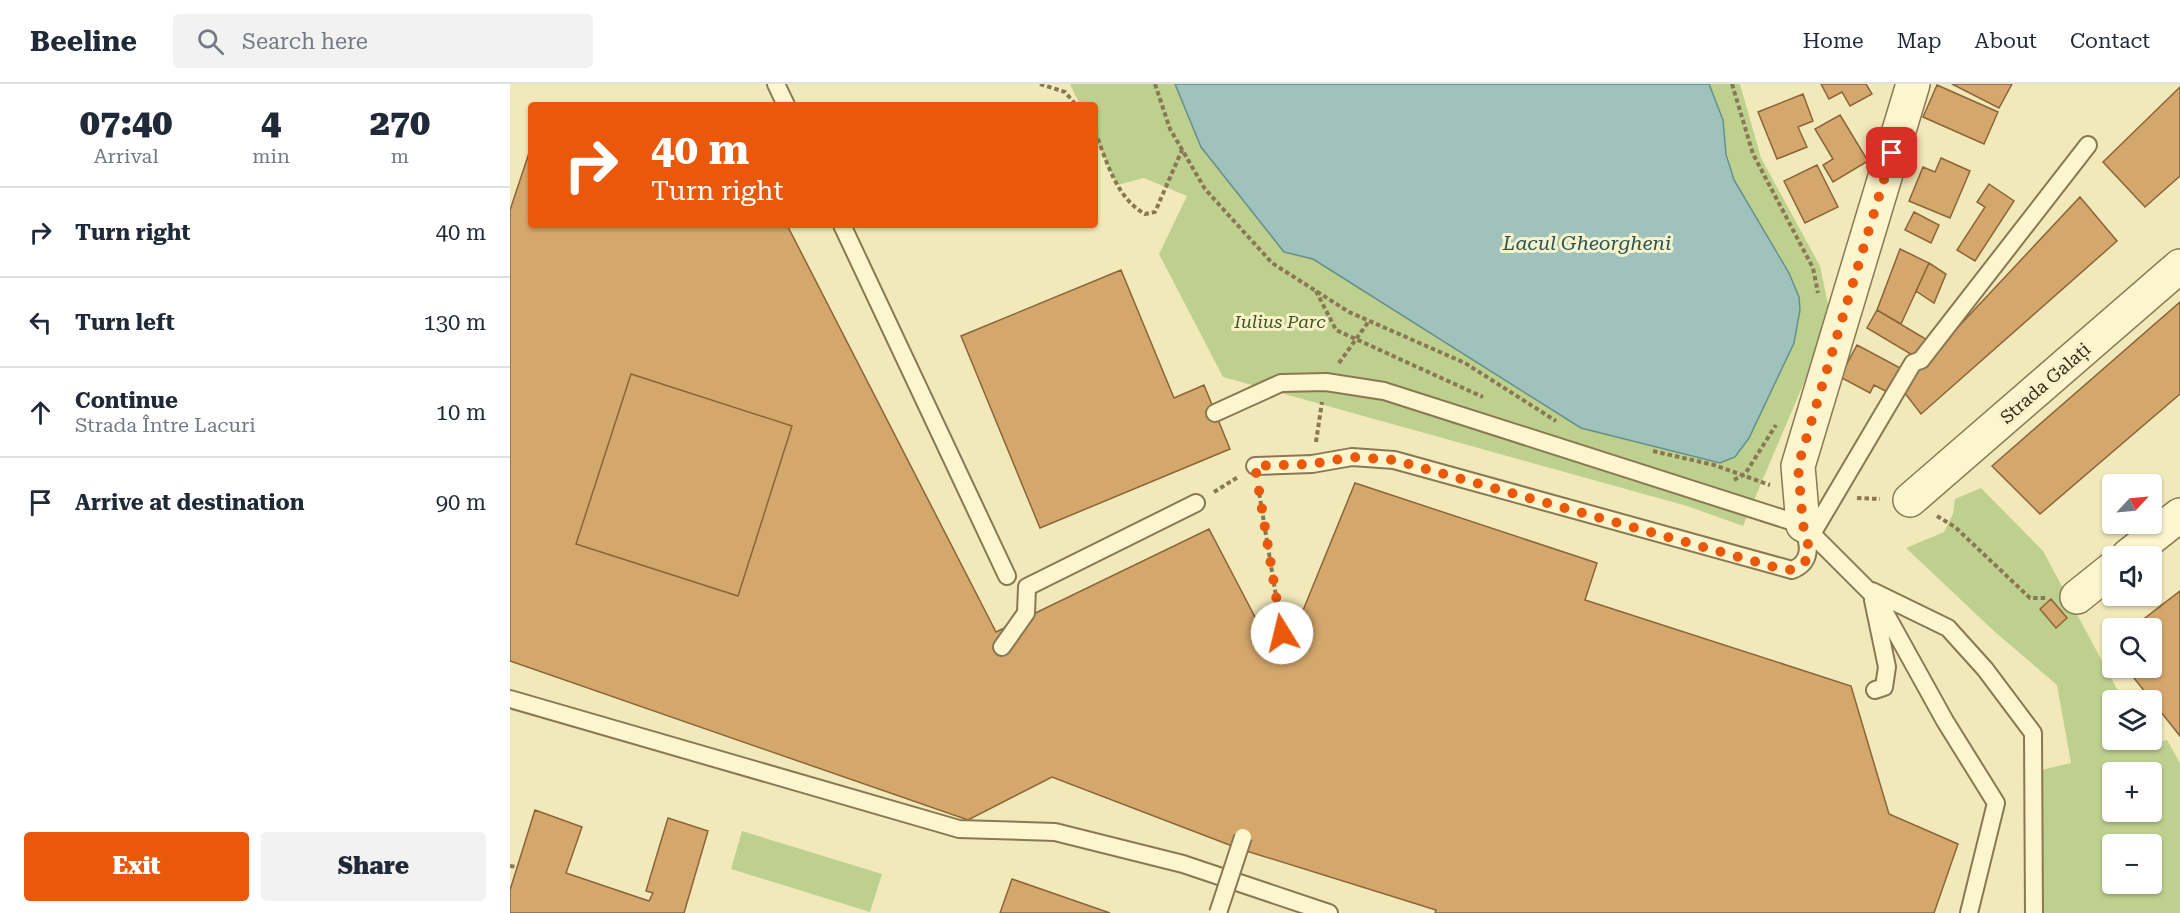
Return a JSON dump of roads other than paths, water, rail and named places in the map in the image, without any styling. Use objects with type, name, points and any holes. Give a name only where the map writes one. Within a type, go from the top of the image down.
[{"type":"street","points":[[1808,530],[1798,466],[1913,84]]},
{"type":"street","name":"Strada Galați","points":[[1910,500],[2180,266]]},
{"type":"street","points":[[2141,546],[2180,515]]},
{"type":"street","points":[[2077,597],[2102,577]]},
{"type":"lane","points":[[776,84],[785,102]]},
{"type":"lane","points":[[1255,466],[1312,464],[1352,457],[1394,460],[1792,570],[1807,560],[1808,530],[1835,497],[1913,363],[1921,360],[2088,145]]},
{"type":"lane","points":[[843,228],[1007,576]]},
{"type":"lane","points":[[1215,413],[1281,384],[1326,382],[1384,391],[1808,530],[1872,590],[1948,628],[1985,669],[2032,733],[2034,913]]},
{"type":"lane","points":[[1002,647],[1026,613],[1027,587],[1196,503]]},
{"type":"lane","points":[[1872,590],[1887,667],[1884,687],[1875,690]]},
{"type":"lane","points":[[1872,590],[1996,803],[1969,913]]},
{"type":"lane","points":[[510,699],[959,829],[1055,832],[1183,864],[1329,913]]},
{"type":"lane","points":[[1218,913],[1243,837]]},
{"type":"water","name":"Lacul Gheorgheni","points":[[1175,84],[1709,84],[1723,120],[1726,154],[1734,180],[1789,273],[1799,297],[1800,310],[1794,343],[1749,438],[1735,457],[1720,463],[1581,428],[1313,259],[1284,252],[1201,147]]},
{"type":"park label","name":"Iulius Parc","points":[[1280,321]]}]
